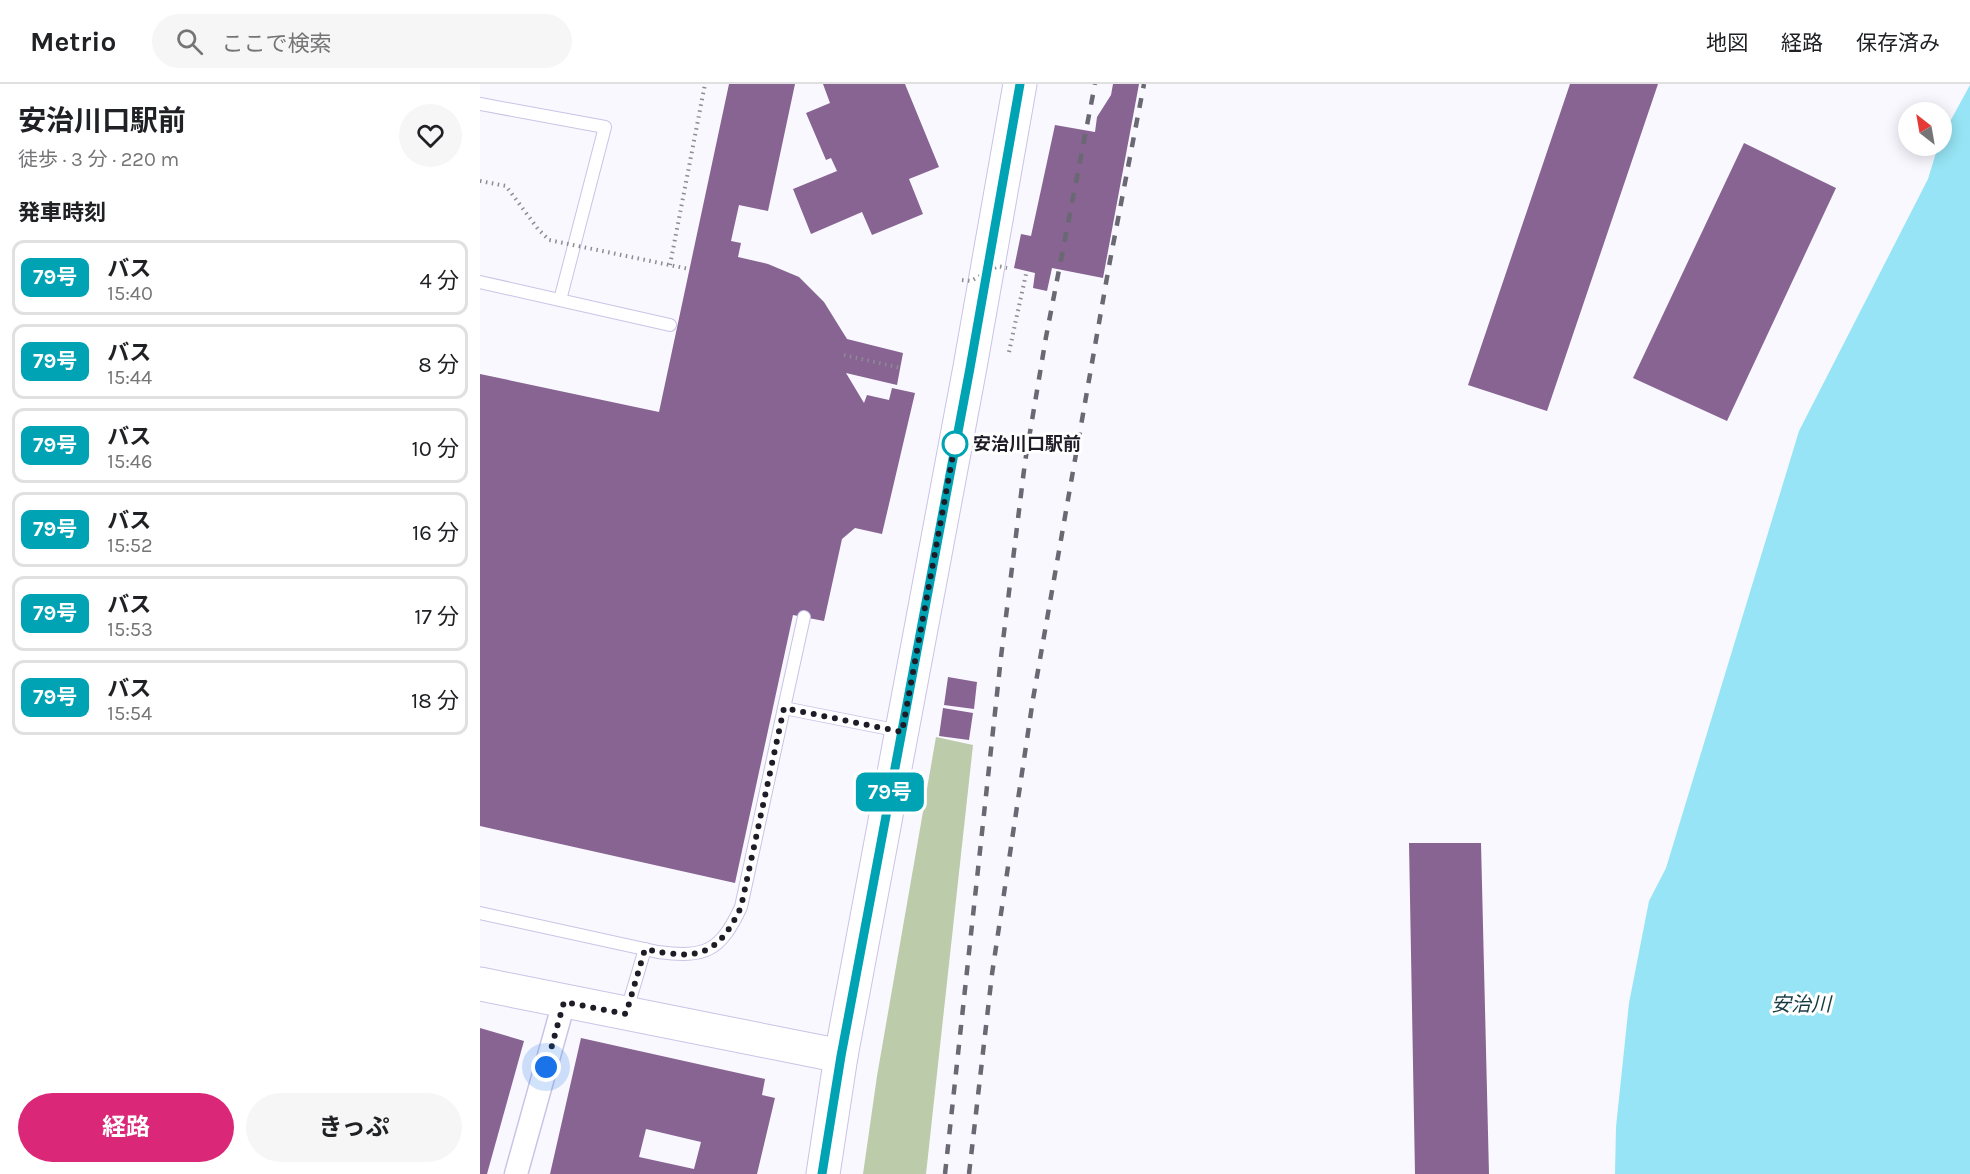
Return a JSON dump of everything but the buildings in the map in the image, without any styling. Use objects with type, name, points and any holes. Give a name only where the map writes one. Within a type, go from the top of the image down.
[{"type":"street","points":[[822,1174],[841,1056],[1020,84]]},
{"type":"street","points":[[480,984],[841,1056]]},
{"type":"street","points":[[516,1174],[564,1002]]},
{"type":"lane","points":[[480,104],[605,127],[560,300]]},
{"type":"lane","points":[[480,282],[670,325]]},
{"type":"lane","points":[[480,914],[681,955],[700,954],[715,945],[731,929],[741,907],[804,617]]},
{"type":"lane","points":[[784,708],[902,732]]},
{"type":"lane","points":[[626,1014],[645,949]]},
{"type":"path","points":[[670,265],[705,84]]},
{"type":"path","points":[[480,181],[506,186],[549,240],[689,269]]},
{"type":"path","points":[[962,280],[971,281],[998,266],[1007,268]]},
{"type":"path","points":[[1009,352],[1026,273]]},
{"type":"path","points":[[844,355],[901,368]]},
{"type":"green space","points":[[936,737],[973,745],[926,1174],[863,1174],[877,1076]]},
{"type":"water","name":"安治川","points":[[1970,85],[1970,1174],[1615,1174],[1616,1127],[1629,1003],[1649,901],[1666,868],[1799,431],[1928,179],[1935,156],[1952,156],[1952,118]]},
{"type":"railway","points":[[945,1174],[1001,657],[1025,462],[1046,337],[1095,84]]},
{"type":"railway","points":[[969,1174],[992,974],[1033,699],[1109,266],[1144,84]]},
{"type":"bus line","name":"79号","points":[[822,1174],[841,1056],[970,368],[1020,84]]},
{"type":"place","name":"安治川口駅前","points":[[955,444]]},
{"type":"route","points":[[546,1067],[564,1002],[626,1014],[645,949],[681,955],[700,954],[715,945],[731,929],[741,907],[784,708],[902,732],[955,444]]}]
